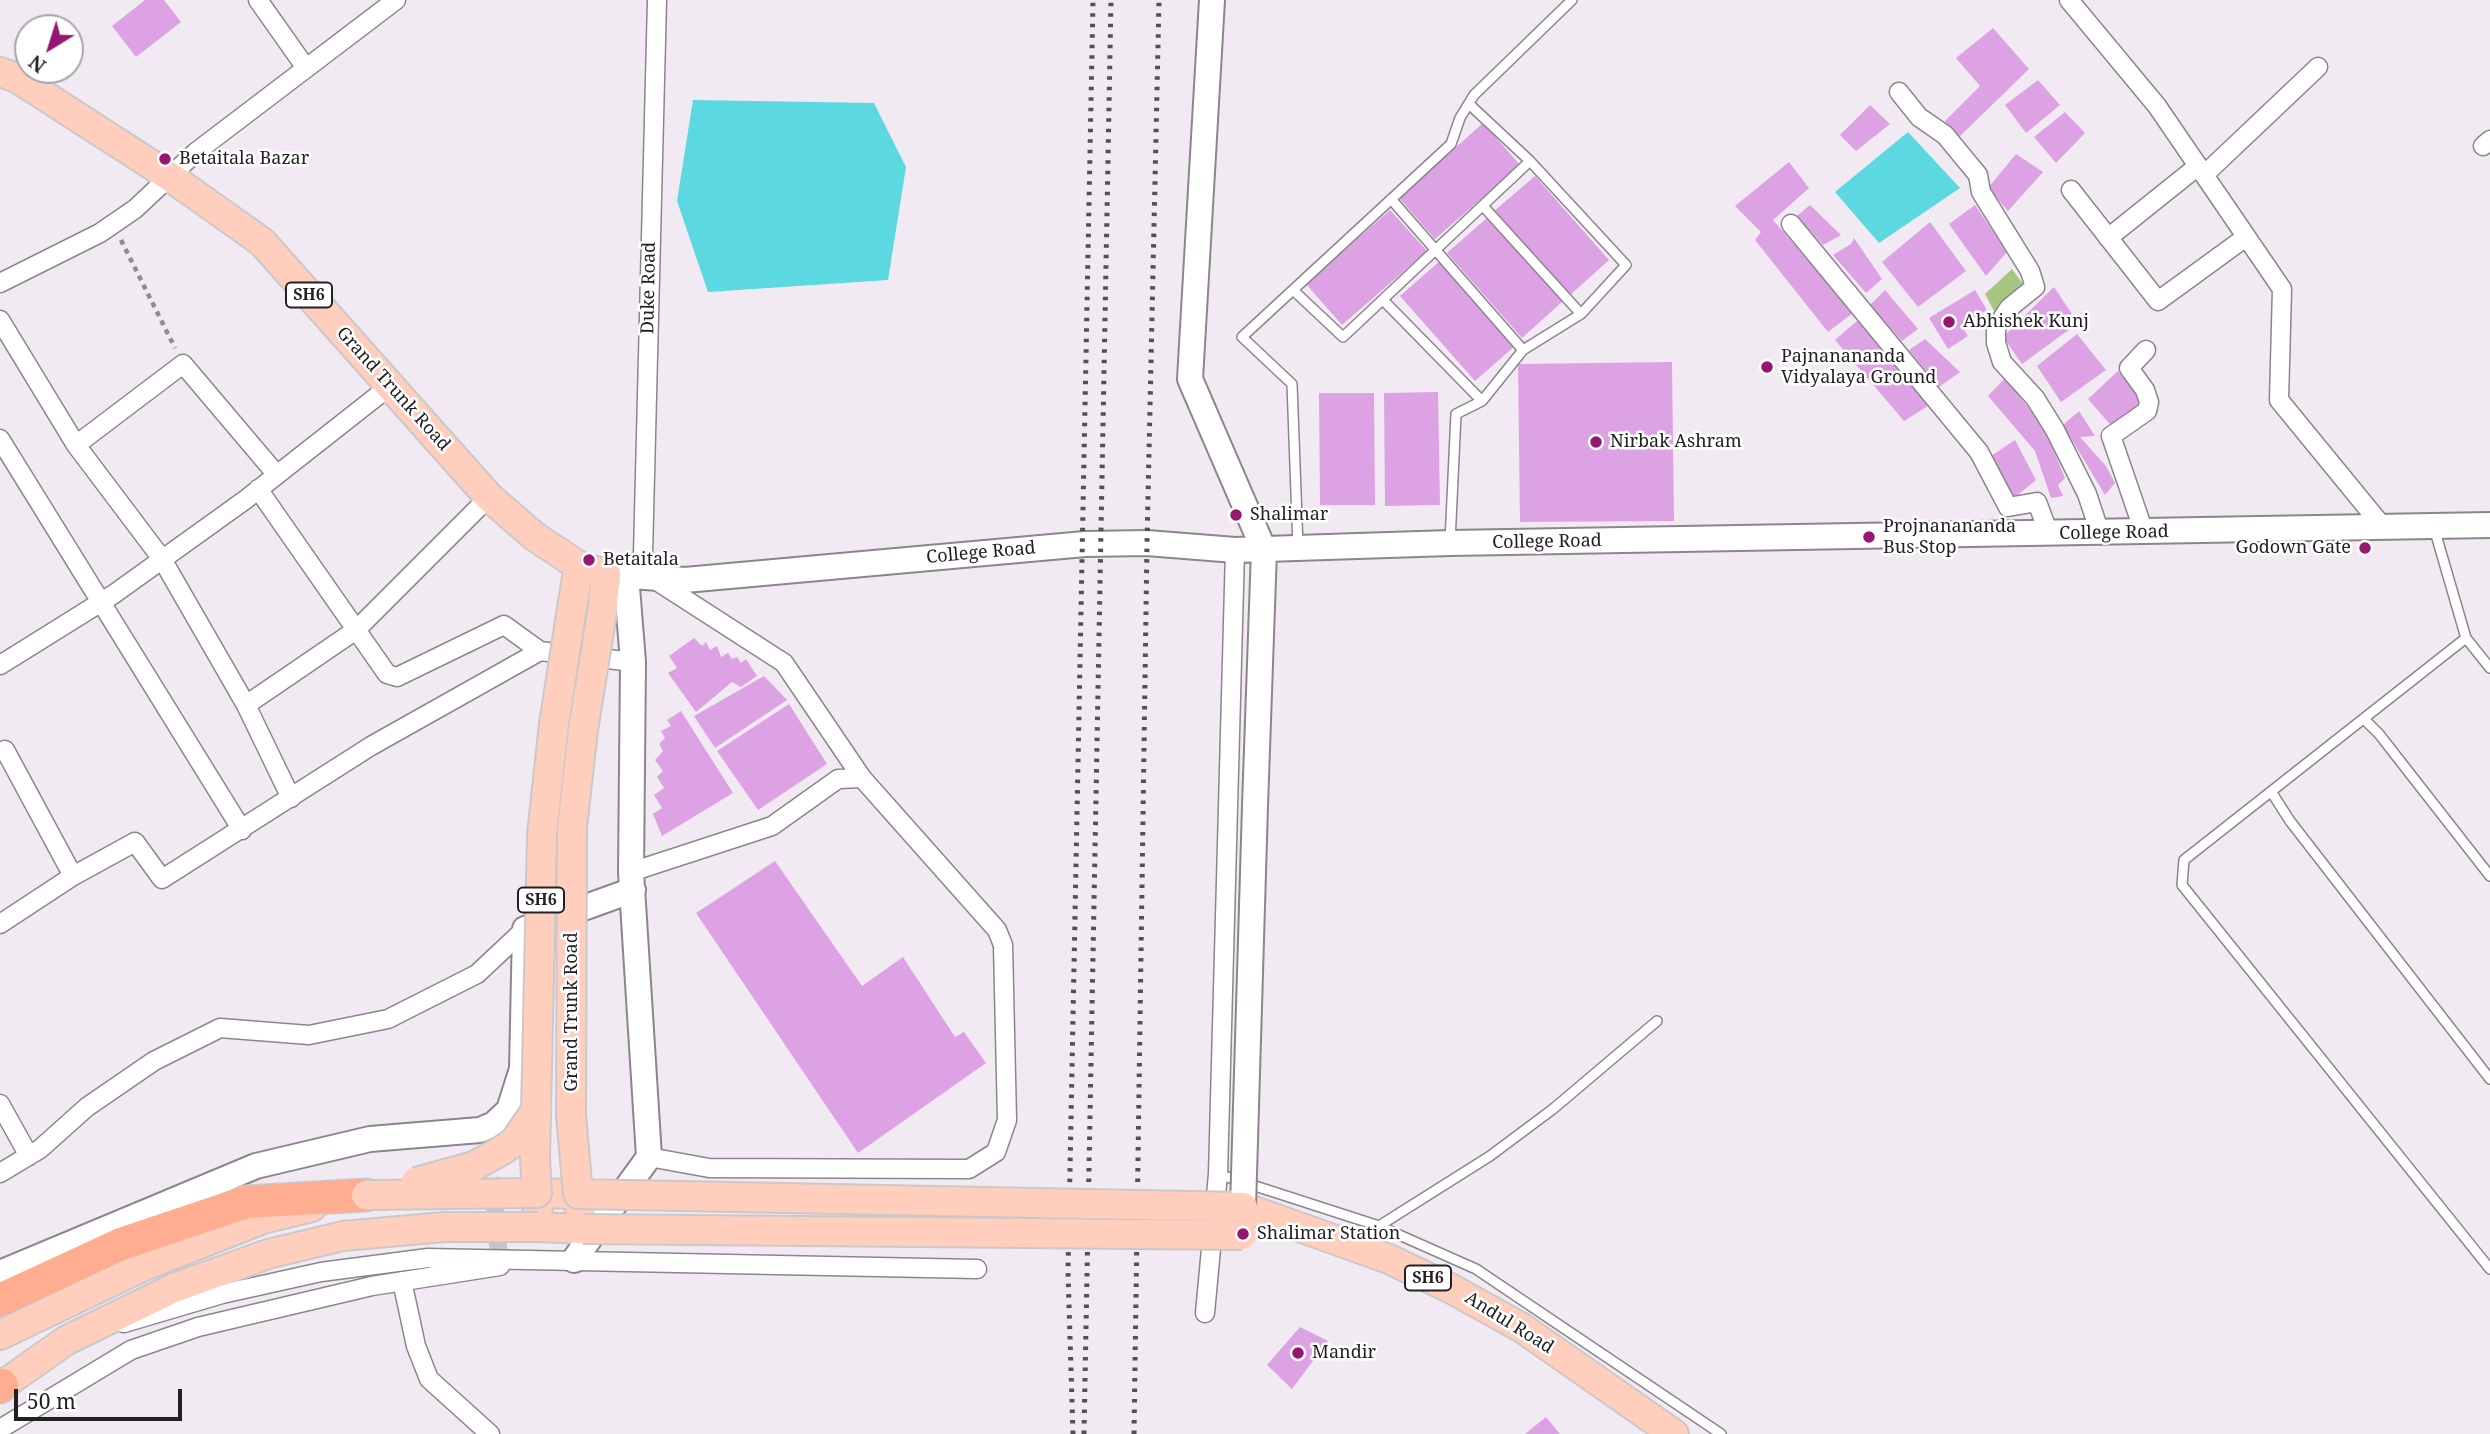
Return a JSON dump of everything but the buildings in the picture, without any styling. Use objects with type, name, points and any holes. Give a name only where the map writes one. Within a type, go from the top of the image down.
[{"type":"highway","points":[[0,1300],[121,1244],[246,1202],[366,1195]]},
{"type":"main road","name":"Grand Trunk Road","points":[[0,72],[17,78],[169,176],[262,242],[489,497],[534,536],[579,566],[627,575],[602,613],[583,730],[572,828],[571,1115],[583,1228]]},
{"type":"main road","name":"Grand Trunk Road","points":[[538,1227],[537,1109],[542,834],[554,724],[579,566]]},
{"type":"main road","points":[[0,1335],[144,1265],[263,1219],[474,1166],[514,1142],[537,1109]]},
{"type":"main road","name":"Andul Road","points":[[366,1195],[448,1192],[1243,1206],[1401,1265],[1452,1289],[1522,1328],[1674,1434]]},
{"type":"main road","points":[[1,1386],[67,1340],[174,1288],[268,1254],[343,1236],[443,1227],[538,1227],[1242,1235],[1329,1239]]},
{"type":"street","points":[[258,0],[306,68]]},
{"type":"street","points":[[0,283],[113,224],[135,209],[169,176],[396,0]]},
{"type":"street","name":"Duke Road","points":[[627,575],[643,554],[657,0]]},
{"type":"street","points":[[1213,0],[1190,380],[1264,550],[1242,1235]]},
{"type":"street","points":[[2069,0],[2157,106],[2282,289],[2279,400],[2383,527]]},
{"type":"street","points":[[2108,238],[2201,170],[2318,67]]},
{"type":"street","points":[[1899,92],[1920,117],[1945,135],[1978,175],[1980,192],[2030,271],[2035,287],[2009,308],[1996,328],[1996,343],[2002,362],[2035,398],[2055,429],[2087,494],[2100,533]]},
{"type":"street","points":[[2071,190],[2158,301],[2246,237]]},
{"type":"street","points":[[1791,224],[1979,452],[2008,506],[2037,502],[2049,534]]},
{"type":"street","points":[[0,320],[76,445],[162,559],[246,705],[290,798]]},
{"type":"street","points":[[2144,532],[2111,436],[2147,411],[2149,402],[2145,390],[2129,368],[2146,350]]},
{"type":"street","points":[[76,445],[183,364],[277,475]]},
{"type":"street","points":[[0,665],[102,602],[277,475],[390,386]]},
{"type":"street","points":[[0,439],[242,830]]},
{"type":"street","points":[[258,489],[387,674],[397,677],[504,625],[540,651],[633,662]]},
{"type":"street","points":[[246,705],[356,630],[489,497]]},
{"type":"street","name":"College Road","points":[[627,575],[685,580],[1085,544],[1147,542],[1264,550],[1450,543],[2490,525]]},
{"type":"street","points":[[1205,1313],[1219,1174],[1235,550]]},
{"type":"street","points":[[574,1260],[649,1157],[632,881],[633,662],[627,575]]},
{"type":"street","points":[[627,575],[784,663],[862,778],[997,930],[1003,945],[1007,1120],[996,1152],[969,1169],[709,1168],[649,1157]]},
{"type":"street","points":[[0,924],[73,876],[135,842],[162,879],[371,746],[540,651]]},
{"type":"street","points":[[2,748],[73,876]]},
{"type":"street","points":[[0,1172],[29,1156],[87,1107],[154,1061],[220,1028],[309,1035],[388,1020],[477,974],[525,929],[632,881],[772,826],[838,779],[862,778]]},
{"type":"street","points":[[0,1273],[256,1166],[370,1139],[480,1130],[494,1124],[509,1110],[523,1069],[525,929]]},
{"type":"street","points":[[0,1104],[29,1156]]},
{"type":"street","points":[[67,1340],[222,1294],[321,1272],[428,1258],[977,1269]]},
{"type":"street","points":[[0,1429],[131,1350],[198,1327],[402,1281],[485,1270],[528,1259]]},
{"type":"street","points":[[402,1281],[416,1346],[429,1379],[490,1434]]},
{"type":"lane","points":[[1298,549],[1292,384],[1242,337],[1451,144],[1469,104],[1518,50],[1572,0]]},
{"type":"lane","points":[[1450,543],[1456,414],[1482,401],[1523,350],[1581,314],[1626,265],[1530,161],[1469,104]]},
{"type":"lane","points":[[1293,290],[1343,337],[1530,161]]},
{"type":"lane","points":[[1391,199],[1523,350]]},
{"type":"lane","points":[[1483,206],[1581,314]]},
{"type":"lane","points":[[1384,301],[1482,401]]},
{"type":"lane","points":[[2434,526],[2466,638],[2490,668]]},
{"type":"lane","points":[[2466,638],[2184,860],[2182,885],[2490,1269]]},
{"type":"lane","points":[[2364,719],[2379,734],[2490,876]]},
{"type":"lane","points":[[2272,793],[2290,821],[2490,1079]]},
{"type":"lane","points":[[1379,1226],[1490,1156],[1553,1109],[1657,1021]]},
{"type":"lane","points":[[1219,1174],[1379,1226],[1476,1269],[1721,1434]]},
{"type":"path","points":[[113,224],[183,364]]},
{"type":"green space","points":[[2012,269],[2024,285],[1995,313],[1985,294]]},
{"type":"water","points":[[693,100],[874,103],[906,167],[888,280],[708,292],[677,201]]},
{"type":"water","points":[[1908,132],[1960,188],[1879,243],[1835,192]]},
{"type":"tunnel","points":[[485,1152],[494,1193],[499,1259]]},
{"type":"railway","points":[[1073,1434],[1068,1272],[1093,0]]},
{"type":"railway","points":[[1084,1434],[1111,0]]},
{"type":"railway","points":[[1134,1434],[1147,543],[1159,0]]},
{"type":"place","name":"Betaitala Bazar","points":[[165,159]]},
{"type":"place","name":"Abhishek Kunj","points":[[1949,322]]},
{"type":"place","name":"Pajnanananda Vidyalaya Ground","points":[[1767,367]]},
{"type":"place","name":"Nirbak Ashram","points":[[1596,442]]},
{"type":"place","name":"Shalimar","points":[[1236,515]]},
{"type":"place","name":"Projnanananda Bus Stop","points":[[1869,537]]},
{"type":"place","name":"Godown Gate","points":[[2365,548]]},
{"type":"place","name":"Betaitala","points":[[589,560]]},
{"type":"place","name":"Shalimar Station","points":[[1243,1234]]},
{"type":"place","name":"Mandir","points":[[1298,1353]]}]
